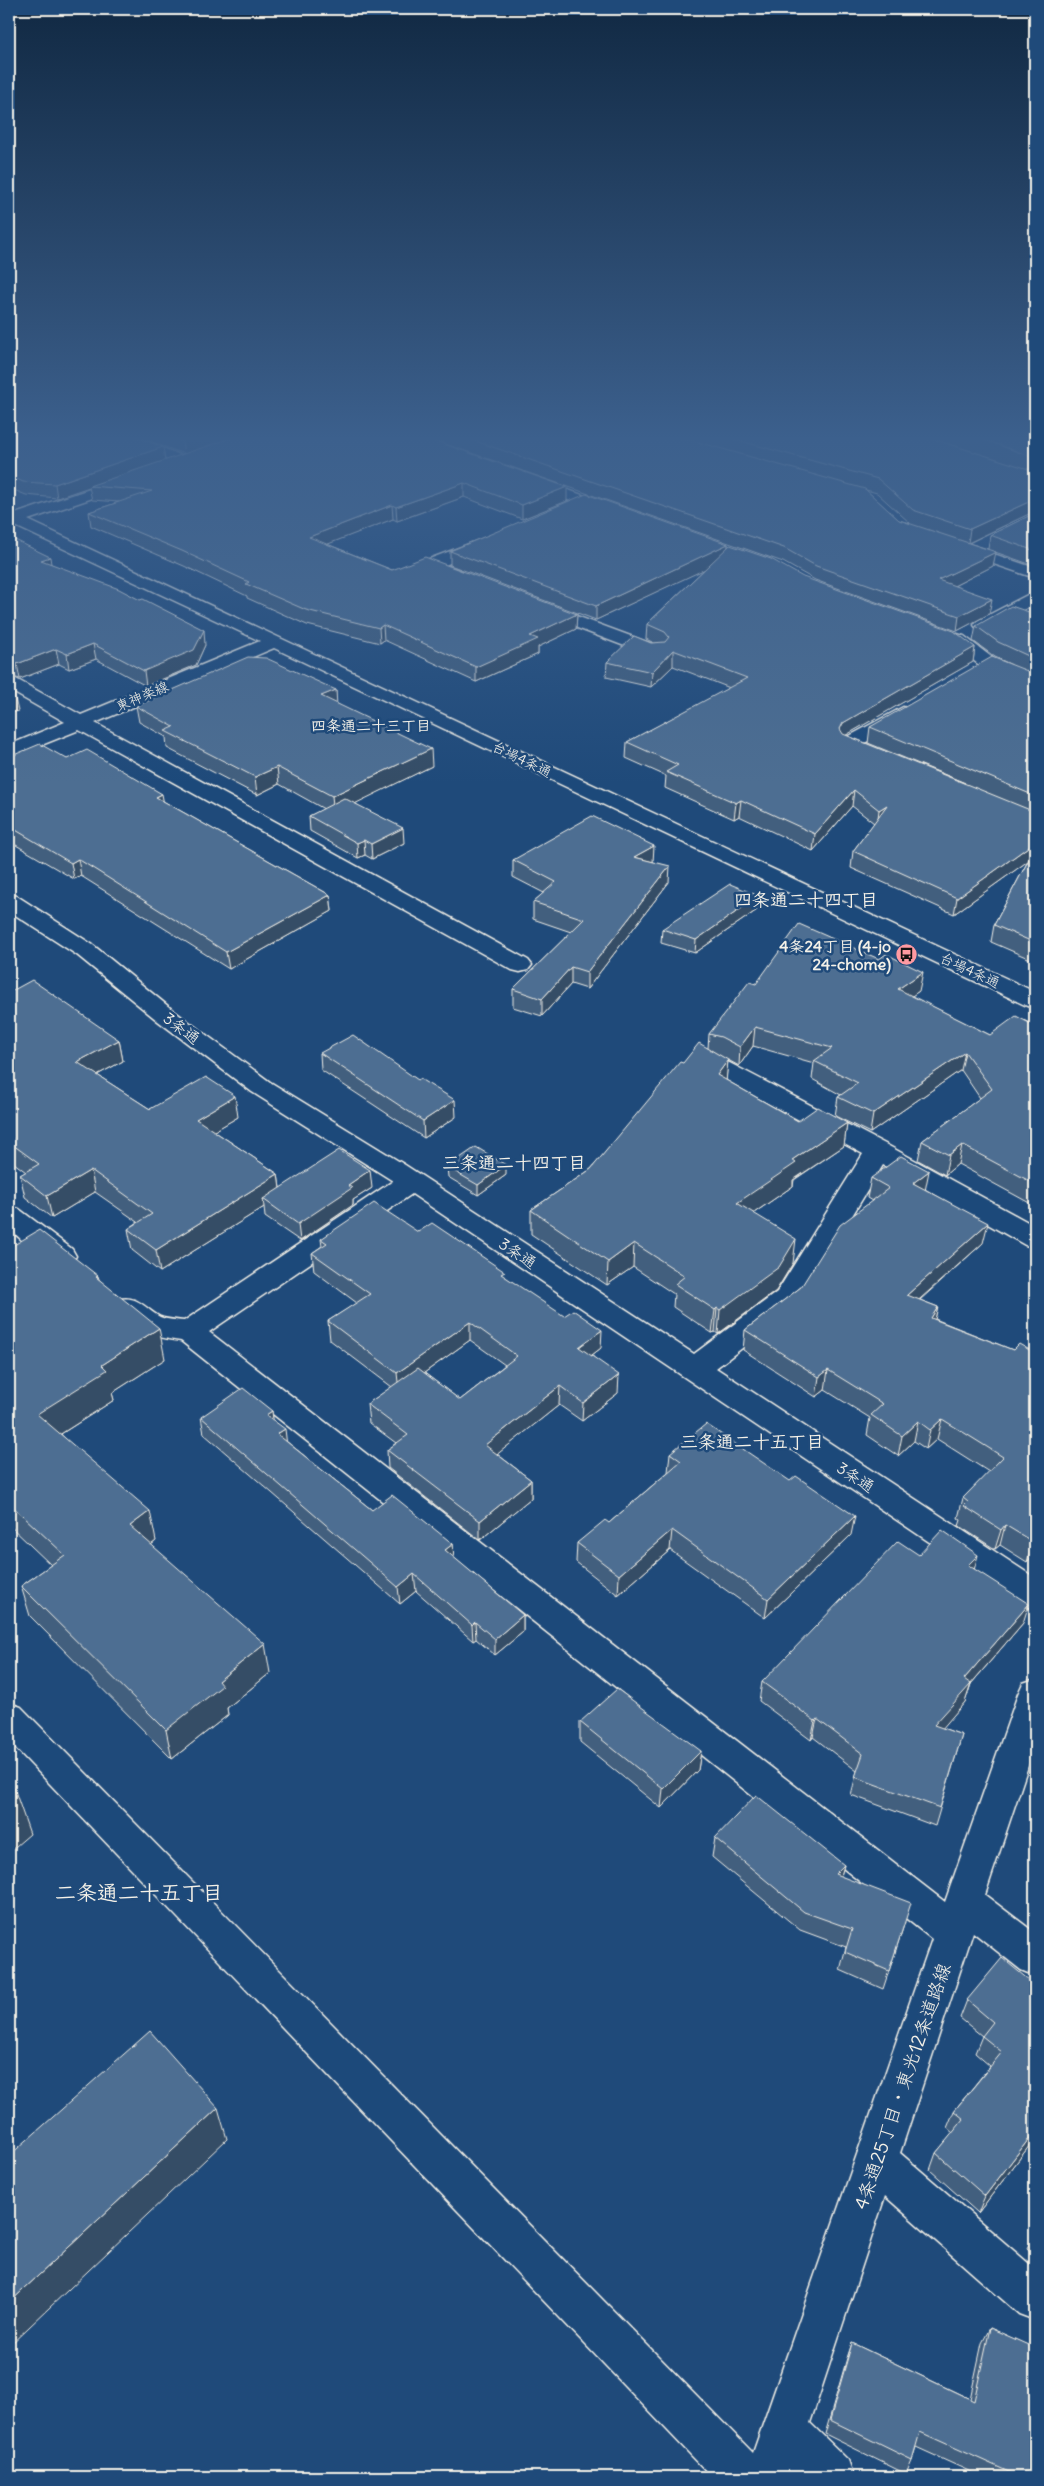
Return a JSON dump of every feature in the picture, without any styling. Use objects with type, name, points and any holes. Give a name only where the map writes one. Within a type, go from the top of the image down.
[{"type":"street","name":"台場4条通","points":[[80,551],[275,641],[1035,1001]]},
{"type":"street","points":[[464,551],[430,565],[476,583]]},
{"type":"street","points":[[968,551],[1035,573]]},
{"type":"street","points":[[958,640],[1035,596]]},
{"type":"street","points":[[530,604],[657,652]]},
{"type":"street","points":[[930,630],[958,640],[988,663],[1035,684]]},
{"type":"street","name":"東神楽線","points":[[9,752],[275,641]]},
{"type":"street","points":[[972,673],[988,663]]},
{"type":"street","points":[[9,683],[520,965]]},
{"type":"street","points":[[875,755],[849,744],[922,701]]},
{"type":"street","name":"3条通","points":[[9,901],[85,950],[166,1016],[261,1087],[411,1182],[1035,1595]]},
{"type":"street","points":[[709,1062],[878,1151],[1035,1238]]},
{"type":"street","points":[[693,1370],[787,1299],[878,1151]]},
{"type":"street","points":[[189,1332],[411,1182]]},
{"type":"street","points":[[9,1215],[154,1327],[189,1332],[959,1917],[1035,1957]]},
{"type":"street","name":"4条通25丁目・東光12条道路線","points":[[768,2477],[1035,1694]]},
{"type":"street","points":[[9,1718],[744,2477]]},
{"type":"street","points":[[876,2160],[1035,2298]]},
{"type":"street","points":[[785,2431],[831,2477]]},
{"type":"building","points":[[9,551],[38,551],[50,557],[41,560],[119,589],[140,600],[143,599],[204,630],[194,650],[144,671],[93,644],[67,654],[56,649],[17,664],[9,661]]},
{"type":"building","points":[[182,551],[344,551],[392,570],[425,557],[577,614],[530,636],[538,639],[476,667],[383,625],[379,628],[306,610],[246,584],[249,582]]},
{"type":"building","points":[[450,551],[713,551],[596,606]]},
{"type":"building","points":[[724,551],[748,551],[771,559],[803,577],[954,631],[975,647],[843,723],[840,729],[843,734],[1035,812],[1035,842],[957,898],[853,851],[887,805],[879,810],[854,790],[815,834],[741,800],[736,803],[666,772],[678,765],[627,742],[747,678],[673,650],[652,672],[607,662],[634,636],[651,643],[665,642],[669,637],[665,632],[647,624]]},
{"type":"building","points":[[789,551],[996,552],[938,580],[992,599],[959,616],[816,566]]},
{"type":"building","points":[[1011,606],[1035,614],[1035,659],[998,642],[976,626]]},
{"type":"building","points":[[248,657],[266,658],[336,690],[321,696],[431,749],[332,796],[277,767],[255,777],[165,731],[174,727],[136,706]]},
{"type":"building","points":[[992,657],[1035,674],[1035,796],[870,727]]},
{"type":"building","points":[[40,744],[67,759],[87,750],[162,794],[156,797],[330,895],[226,952],[78,859],[71,863],[9,826],[9,757]]},
{"type":"building","points":[[344,798],[403,828],[371,844],[364,840],[357,843],[309,816]]},
{"type":"building","points":[[592,816],[654,846],[634,857],[670,866],[587,972],[571,967],[542,999],[513,989],[584,919],[533,902],[556,882],[513,860]]},
{"type":"building","points":[[1035,848],[1035,943],[994,925]]},
{"type":"building","points":[[730,884],[759,896],[696,940],[662,929]]},
{"type":"building","points":[[799,924],[879,959],[886,954],[923,972],[898,989],[990,1035],[1016,1016],[1035,1026],[1035,1184],[962,1145],[949,1155],[922,1141],[992,1089],[965,1052],[873,1114],[838,1097],[858,1083],[814,1061],[832,1048],[755,1027],[740,1047],[721,1037],[709,1034],[749,982],[756,984]]},
{"type":"building","points":[[32,980],[119,1040],[77,1062],[150,1109],[206,1077],[235,1096],[196,1119],[278,1174],[156,1250],[128,1229],[152,1214],[91,1170],[47,1196],[20,1175],[39,1164],[9,1142],[13,1139],[9,1136],[9,991]]},
{"type":"building","points":[[353,1035],[418,1080],[420,1079],[455,1100],[423,1121],[320,1053]]},
{"type":"building","points":[[699,1043],[728,1060],[717,1075],[798,1121],[818,1107],[847,1123],[792,1160],[796,1163],[737,1203],[796,1239],[779,1267],[720,1310],[717,1308],[715,1310],[675,1284],[685,1276],[634,1243],[608,1262],[531,1210],[591,1169],[680,1062],[683,1063]]},
{"type":"building","points":[[476,1147],[506,1165],[478,1185],[447,1167]]},
{"type":"building","points":[[339,1150],[370,1170],[348,1185],[352,1188],[298,1224],[263,1199]]},
{"type":"building","points":[[901,1156],[929,1171],[913,1183],[988,1223],[907,1295],[938,1307],[931,1318],[1013,1350],[1019,1344],[1035,1353],[1035,1540],[1033,1542],[1005,1525],[1001,1530],[964,1506],[968,1502],[963,1498],[1003,1457],[942,1419],[930,1430],[918,1421],[902,1436],[871,1415],[883,1404],[828,1370],[819,1377],[745,1330],[801,1287],[840,1225],[889,1188],[871,1178]]},
{"type":"building","points":[[374,1203],[418,1232],[432,1223],[505,1272],[501,1274],[564,1316],[573,1310],[602,1330],[579,1347],[619,1375],[583,1403],[560,1386],[485,1445],[531,1480],[480,1521],[387,1450],[408,1435],[367,1404],[418,1368],[460,1400],[517,1356],[470,1322],[397,1373],[328,1321],[370,1294],[312,1253],[327,1243],[321,1239]]},
{"type":"building","points":[[39,1230],[98,1276],[96,1277],[159,1328],[102,1365],[107,1370],[37,1414],[150,1511],[130,1526],[265,1644],[218,1681],[222,1686],[166,1730],[21,1586],[65,1555],[9,1503],[9,1248]]},
{"type":"building","points":[[243,1388],[272,1411],[266,1415],[285,1429],[277,1434],[372,1510],[392,1495],[453,1544],[445,1550],[523,1615],[495,1639],[475,1622],[472,1625],[414,1574],[398,1587],[201,1417]]},
{"type":"building","points":[[706,1424],[790,1481],[796,1476],[855,1516],[768,1599],[672,1530],[619,1575],[577,1543],[605,1520],[609,1523],[681,1461],[670,1453]]},
{"type":"building","points":[[942,1530],[978,1555],[968,1565],[1029,1604],[964,1679],[971,1684],[934,1725],[962,1735],[940,1808],[855,1777],[863,1754],[817,1719],[815,1721],[762,1682],[898,1541],[919,1555]]},
{"type":"building","points":[[617,1689],[701,1751],[663,1789],[580,1722]]},
{"type":"building","points":[[9,1782],[14,1788],[9,1792]]},
{"type":"building","points":[[756,1795],[844,1865],[835,1874],[911,1903],[889,1971],[845,1952],[852,1929],[804,1912],[715,1838]]},
{"type":"building","points":[[1002,1958],[1035,1985],[1035,2131],[985,2196],[936,2153],[964,2119],[954,2111],[1002,2052],[982,2036],[993,2022],[967,2000]]},
{"type":"building","points":[[150,2031],[218,2108],[9,2303],[9,2156]]},
{"type":"building","points":[[990,2328],[1035,2348],[1035,2477],[1020,2477],[920,2432],[912,2460],[830,2420],[852,2343],[974,2401]]},
{"type":"place","name":"4条24丁目 (4-jo 24-chome)","points":[[907,955]]},
{"type":"district","name":"四条通二十三丁目","points":[[371,726]]},
{"type":"district","name":"四条通二十四丁目","points":[[806,900]]},
{"type":"district","name":"三条通二十四丁目","points":[[514,1163]]},
{"type":"district","name":"三条通二十五丁目","points":[[752,1442]]},
{"type":"district","name":"二条通二十五丁目","points":[[139,1893]]}]
